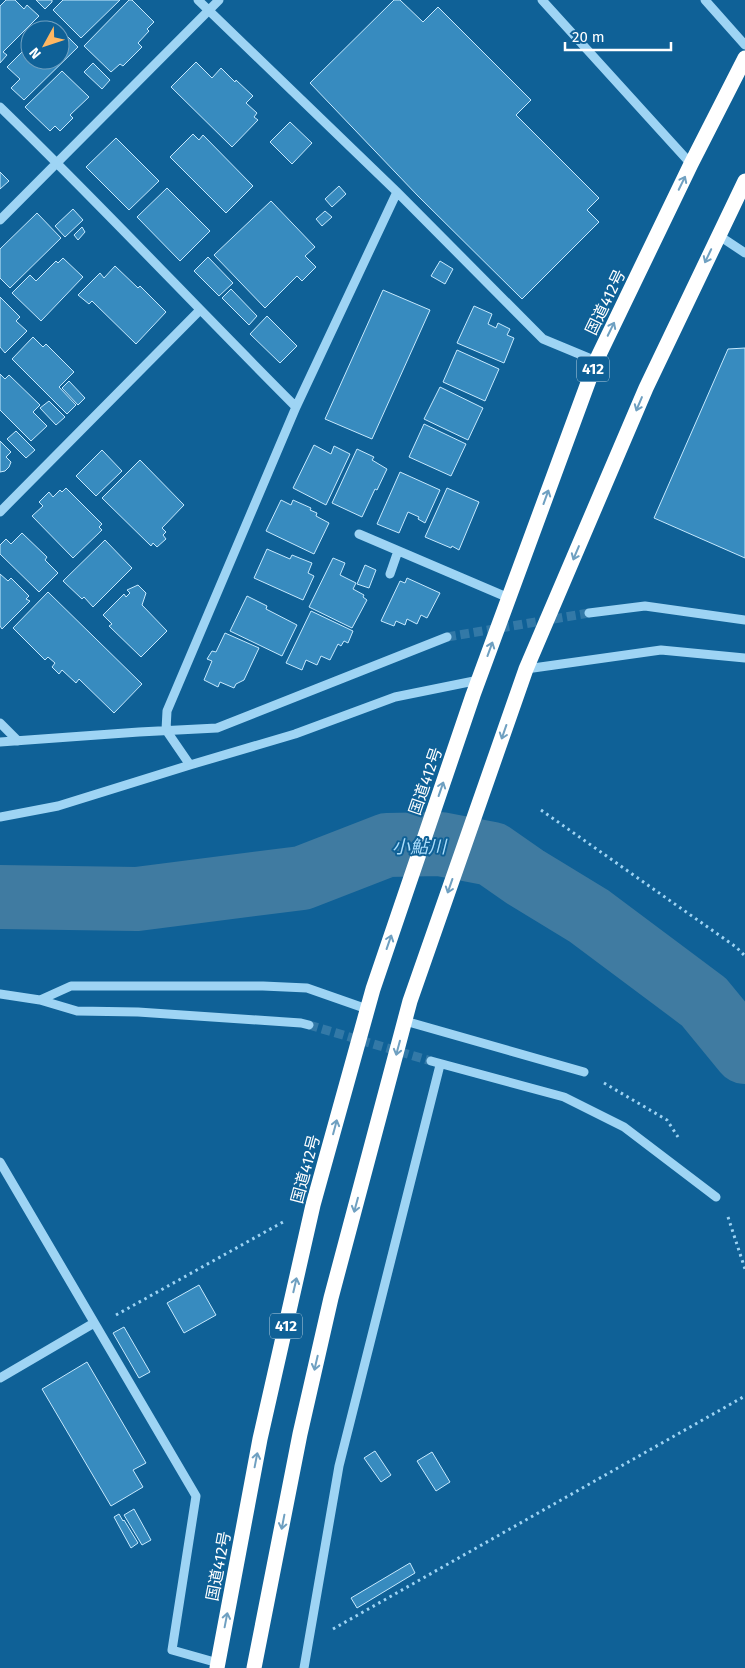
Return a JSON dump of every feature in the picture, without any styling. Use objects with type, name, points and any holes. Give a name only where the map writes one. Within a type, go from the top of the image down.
[{"type":"highway","name":"国道412号","points":[[217,1665],[260,1439],[313,1205],[373,989],[473,695],[596,361],[691,164],[745,58]]},
{"type":"highway","name":"412","points":[[254,1668],[300,1434],[331,1298],[410,1001],[526,669],[646,388],[745,181]]},
{"type":"street","points":[[198,0],[397,192],[543,339],[596,361]]},
{"type":"street","points":[[0,220],[219,0]]},
{"type":"street","points":[[542,0],[691,164]]},
{"type":"street","points":[[705,0],[745,45]]},
{"type":"street","points":[[0,107],[58,163],[296,407]]},
{"type":"street","points":[[190,764],[166,730],[167,711],[296,407],[397,192]]},
{"type":"street","points":[[718,235],[745,253]]},
{"type":"street","points":[[0,512],[200,310]]},
{"type":"street","points":[[359,534],[509,598]]},
{"type":"street","points":[[390,574],[398,551]]},
{"type":"street","points":[[589,613],[645,606],[745,620]]},
{"type":"street","points":[[0,742],[218,728],[447,637]]},
{"type":"street","points":[[526,669],[661,650],[745,658]]},
{"type":"street","points":[[0,817],[58,806],[190,764],[295,734],[395,697],[479,680]]},
{"type":"street","points":[[0,723],[18,741]]},
{"type":"street","points":[[40,1000],[71,986],[263,986],[307,988],[367,1009]]},
{"type":"street","points":[[0,994],[40,1000],[77,1011],[138,1012],[301,1023],[309,1026]]},
{"type":"street","points":[[405,1021],[584,1072]]},
{"type":"street","points":[[431,1062],[564,1097],[624,1128],[716,1197]]},
{"type":"street","points":[[304,1668],[339,1466],[440,1065]]},
{"type":"street","points":[[0,1162],[196,1496],[172,1650],[217,1665]]},
{"type":"street","points":[[0,1378],[94,1323]]},
{"type":"path","points":[[540,810],[736,946],[745,956]]},
{"type":"path","points":[[94,1323],[105,1321],[313,1205]]},
{"type":"path","points":[[310,1636],[320,1636],[745,1396]]},
{"type":"building","points":[[6,0],[15,0],[24,9],[27,5],[39,16],[35,20],[20,20],[20,35],[3,52],[7,55],[0,63],[0,6]]},
{"type":"building","points":[[36,0],[52,0],[52,2],[45,9]]},
{"type":"building","points":[[63,0],[120,0],[81,38],[70,27],[70,20],[63,20],[53,10]]},
{"type":"building","points":[[129,0],[132,0],[154,22],[138,43],[142,47],[123,66],[120,64],[111,72],[84,46]]},
{"type":"building","points":[[394,0],[400,0],[423,22],[438,7],[531,100],[516,115],[599,198],[587,210],[599,222],[522,299],[418,196],[310,83]]},
{"type":"building","points":[[70,39],[78,47],[70,55]]},
{"type":"building","points":[[20,54],[20,70],[55,70],[24,100],[11,88],[20,79],[7,67]]},
{"type":"building","points":[[196,62],[212,78],[221,68],[253,96],[246,103],[257,113],[254,117],[258,120],[232,147],[171,87]]},
{"type":"building","points":[[93,63],[110,80],[102,89],[84,72]]},
{"type":"building","points":[[62,71],[89,97],[70,115],[73,118],[60,131],[55,126],[50,131],[25,107]]},
{"type":"building","points":[[290,122],[312,143],[292,164],[270,142]]},
{"type":"building","points":[[193,134],[199,140],[203,135],[253,186],[226,213],[170,157]]},
{"type":"building","points":[[116,138],[159,181],[129,210],[86,167]]},
{"type":"building","points":[[0,172],[9,181],[0,189]]},
{"type":"building","points":[[339,186],[346,194],[332,207],[325,199]]},
{"type":"building","points":[[167,188],[210,231],[180,261],[137,217]]},
{"type":"building","points":[[271,201],[315,247],[305,256],[316,267],[302,281],[297,276],[265,308],[214,255]]},
{"type":"building","points":[[73,209],[83,220],[65,237],[55,226]]},
{"type":"building","points":[[325,211],[332,217],[322,226],[316,219]]},
{"type":"building","points":[[37,213],[61,238],[10,288],[0,278],[0,249]]},
{"type":"building","points":[[82,227],[85,232],[78,240],[74,235]]},
{"type":"building","points":[[208,257],[233,283],[219,296],[194,271]]},
{"type":"building","points":[[63,258],[83,277],[41,321],[12,293],[30,275],[36,281],[56,261],[58,263]]},
{"type":"building","points":[[440,261],[453,269],[445,284],[431,276]]},
{"type":"building","points":[[115,266],[138,288],[140,286],[166,312],[136,344],[92,301],[89,304],[78,295],[100,273],[104,278]]},
{"type":"building","points":[[231,289],[257,316],[249,325],[222,298]]},
{"type":"building","points":[[383,290],[430,310],[372,439],[325,419]]},
{"type":"building","points":[[0,297],[20,317],[16,321],[27,331],[5,353],[0,347]]},
{"type":"building","points":[[474,306],[492,314],[488,324],[496,328],[498,323],[510,329],[507,335],[514,338],[504,363],[457,343]]},
{"type":"building","points":[[267,316],[297,346],[280,363],[250,334]]},
{"type":"building","points":[[33,337],[43,347],[46,344],[74,372],[59,387],[76,405],[67,414],[12,359]]},
{"type":"building","points":[[745,348],[745,558],[654,518],[728,349]]},
{"type":"building","points":[[457,350],[499,369],[485,401],[443,382]]},
{"type":"building","points":[[0,374],[5,379],[9,375],[40,405],[33,412],[47,426],[31,441],[0,410]]},
{"type":"building","points":[[69,381],[85,398],[78,405],[62,388]]},
{"type":"building","points":[[440,387],[483,408],[468,440],[424,419]]},
{"type":"building","points":[[49,401],[65,417],[56,425],[40,408]]},
{"type":"building","points":[[424,424],[466,444],[451,476],[409,457]]},
{"type":"building","points":[[16,431],[35,450],[26,458],[7,439]]},
{"type":"building","points":[[0,441],[11,452],[6,457],[11,462],[5,471],[0,472]]},
{"type":"building","points":[[314,445],[331,454],[334,446],[350,454],[326,505],[293,488]]},
{"type":"building","points":[[357,449],[374,457],[372,460],[387,469],[362,517],[332,503]]},
{"type":"building","points":[[102,450],[122,471],[96,496],[76,476]]},
{"type":"building","points":[[140,460],[184,505],[162,528],[166,532],[163,535],[166,539],[157,547],[153,543],[151,546],[102,498]]},
{"type":"building","points":[[400,472],[440,490],[425,523],[418,519],[419,517],[408,512],[399,533],[377,524]]},
{"type":"building","points":[[66,488],[102,524],[99,527],[102,530],[73,558],[32,516],[43,506],[39,502],[49,492],[53,497],[60,490],[62,492]]},
{"type":"building","points":[[447,488],[479,502],[459,550],[425,537]]},
{"type":"building","points":[[281,500],[291,505],[293,500],[311,508],[310,510],[317,513],[316,516],[329,523],[314,554],[266,531]]},
{"type":"building","points":[[22,533],[47,557],[45,560],[58,573],[39,592],[0,554],[0,545],[6,539],[11,544]]},
{"type":"building","points":[[105,540],[132,568],[93,607],[84,597],[82,599],[63,581]]},
{"type":"building","points":[[267,549],[290,559],[292,555],[312,563],[308,573],[314,576],[303,600],[254,578]]},
{"type":"building","points":[[333,558],[345,563],[340,575],[356,583],[353,589],[364,595],[363,597],[367,600],[352,628],[309,607]]},
{"type":"building","points":[[365,565],[376,570],[369,588],[357,584]]},
{"type":"building","points":[[0,574],[8,581],[11,578],[29,596],[26,599],[30,601],[2,629],[0,626]]},
{"type":"building","points":[[407,578],[440,593],[427,618],[421,615],[417,624],[407,619],[405,625],[396,621],[394,626],[381,621],[400,581],[405,583]]},
{"type":"building","points":[[138,585],[146,593],[142,605],[167,631],[141,657],[109,626],[112,624],[103,615],[124,594],[126,597],[130,593],[127,590]]},
{"type":"building","points":[[48,592],[142,684],[114,713],[79,679],[76,683],[62,670],[59,674],[52,667],[55,663],[48,657],[45,660],[13,628]]},
{"type":"building","points":[[247,596],[267,606],[266,609],[297,625],[282,656],[230,631]]},
{"type":"building","points":[[311,611],[353,631],[348,643],[344,641],[341,646],[338,644],[330,660],[321,656],[317,665],[306,660],[302,670],[286,663]]},
{"type":"building","points":[[225,633],[259,648],[244,680],[236,684],[234,688],[220,682],[218,687],[204,680],[212,661],[207,659],[212,651],[216,652]]},
{"type":"building","points":[[199,1285],[216,1315],[184,1333],[167,1303]]},
{"type":"building","points":[[124,1327],[150,1372],[139,1378],[113,1333]]},
{"type":"building","points":[[87,1362],[146,1463],[133,1470],[143,1487],[111,1506],[42,1389]]},
{"type":"building","points":[[375,1451],[391,1475],[381,1482],[364,1458]]},
{"type":"building","points":[[432,1452],[450,1482],[436,1491],[417,1461]]},
{"type":"building","points":[[134,1509],[151,1540],[142,1545],[124,1515]]},
{"type":"building","points":[[119,1514],[138,1543],[131,1548],[114,1517]]},
{"type":"building","points":[[410,1563],[415,1573],[357,1608],[351,1598]]},
{"type":"waterway","name":"小鮎川","points":[[0,897],[137,899],[302,878],[387,845],[440,844],[492,854],[525,877],[589,916],[704,1002],[745,1052]]},
{"type":"tunnel","points":[[447,637],[589,613]]},
{"type":"tunnel","points":[[309,1025],[431,1061]]}]
